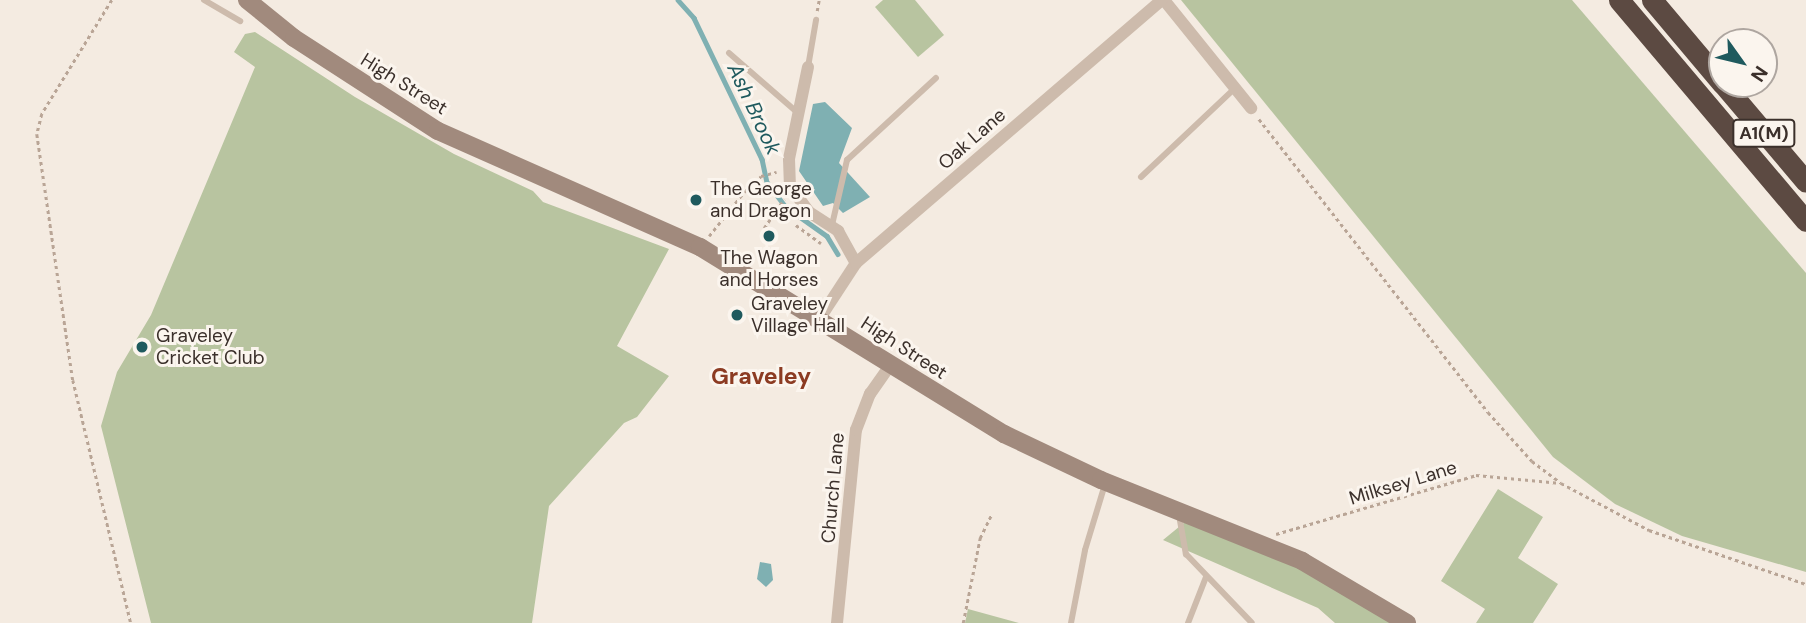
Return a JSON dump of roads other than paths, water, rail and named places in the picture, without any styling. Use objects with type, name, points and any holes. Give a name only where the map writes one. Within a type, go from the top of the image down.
[{"type":"highway","name":"A1(M)","points":[[1619,0],[1806,221]]},
{"type":"highway","name":"A1(M)","points":[[1652,0],[1708,66]]},
{"type":"highway","name":"A1(M)","points":[[1735,98],[1806,182]]},
{"type":"main road","name":"High Street","points":[[247,0],[294,38],[438,131],[700,247],[820,318],[890,365],[1004,434],[1106,482],[1255,539],[1347,585],[1407,623]]},
{"type":"street","points":[[1163,0],[1251,108]]},
{"type":"street","name":"Oak Lane","points":[[820,318],[856,263],[1163,0]]},
{"type":"street","points":[[808,67],[787,173],[790,186],[809,212],[832,225],[856,263]]},
{"type":"street","name":"Church Lane","points":[[837,623],[856,430],[870,394],[890,365]]},
{"type":"lane","points":[[204,0],[240,21]]},
{"type":"lane","points":[[808,67],[816,20]]},
{"type":"lane","points":[[729,52],[798,113]]},
{"type":"lane","points":[[832,225],[847,160],[936,78]]},
{"type":"lane","points":[[1141,177],[1235,88]]},
{"type":"lane","points":[[1071,623],[1085,550],[1106,482]]},
{"type":"lane","points":[[1178,509],[1186,554],[1252,623]]},
{"type":"lane","points":[[1188,623],[1206,577]]},
{"type":"water","points":[[825,102],[852,128],[839,163],[870,197],[843,213],[833,203],[823,206],[799,171],[813,104]]},
{"type":"water","points":[[760,562],[771,564],[773,580],[766,587],[757,579]]},
{"type":"waterway","name":"Ash Brook","points":[[678,0],[694,18],[762,159],[767,182],[786,207],[827,236],[838,254]]},
{"type":"place","name":"The George and Dragon","points":[[696,200]]},
{"type":"place","name":"The Wagon and Horses","points":[[769,236]]},
{"type":"place","name":"Graveley Village Hall","points":[[737,315]]},
{"type":"place","name":"Graveley Cricket Club","points":[[142,347]]},
{"type":"district","name":"Graveley","points":[[761,376]]}]
